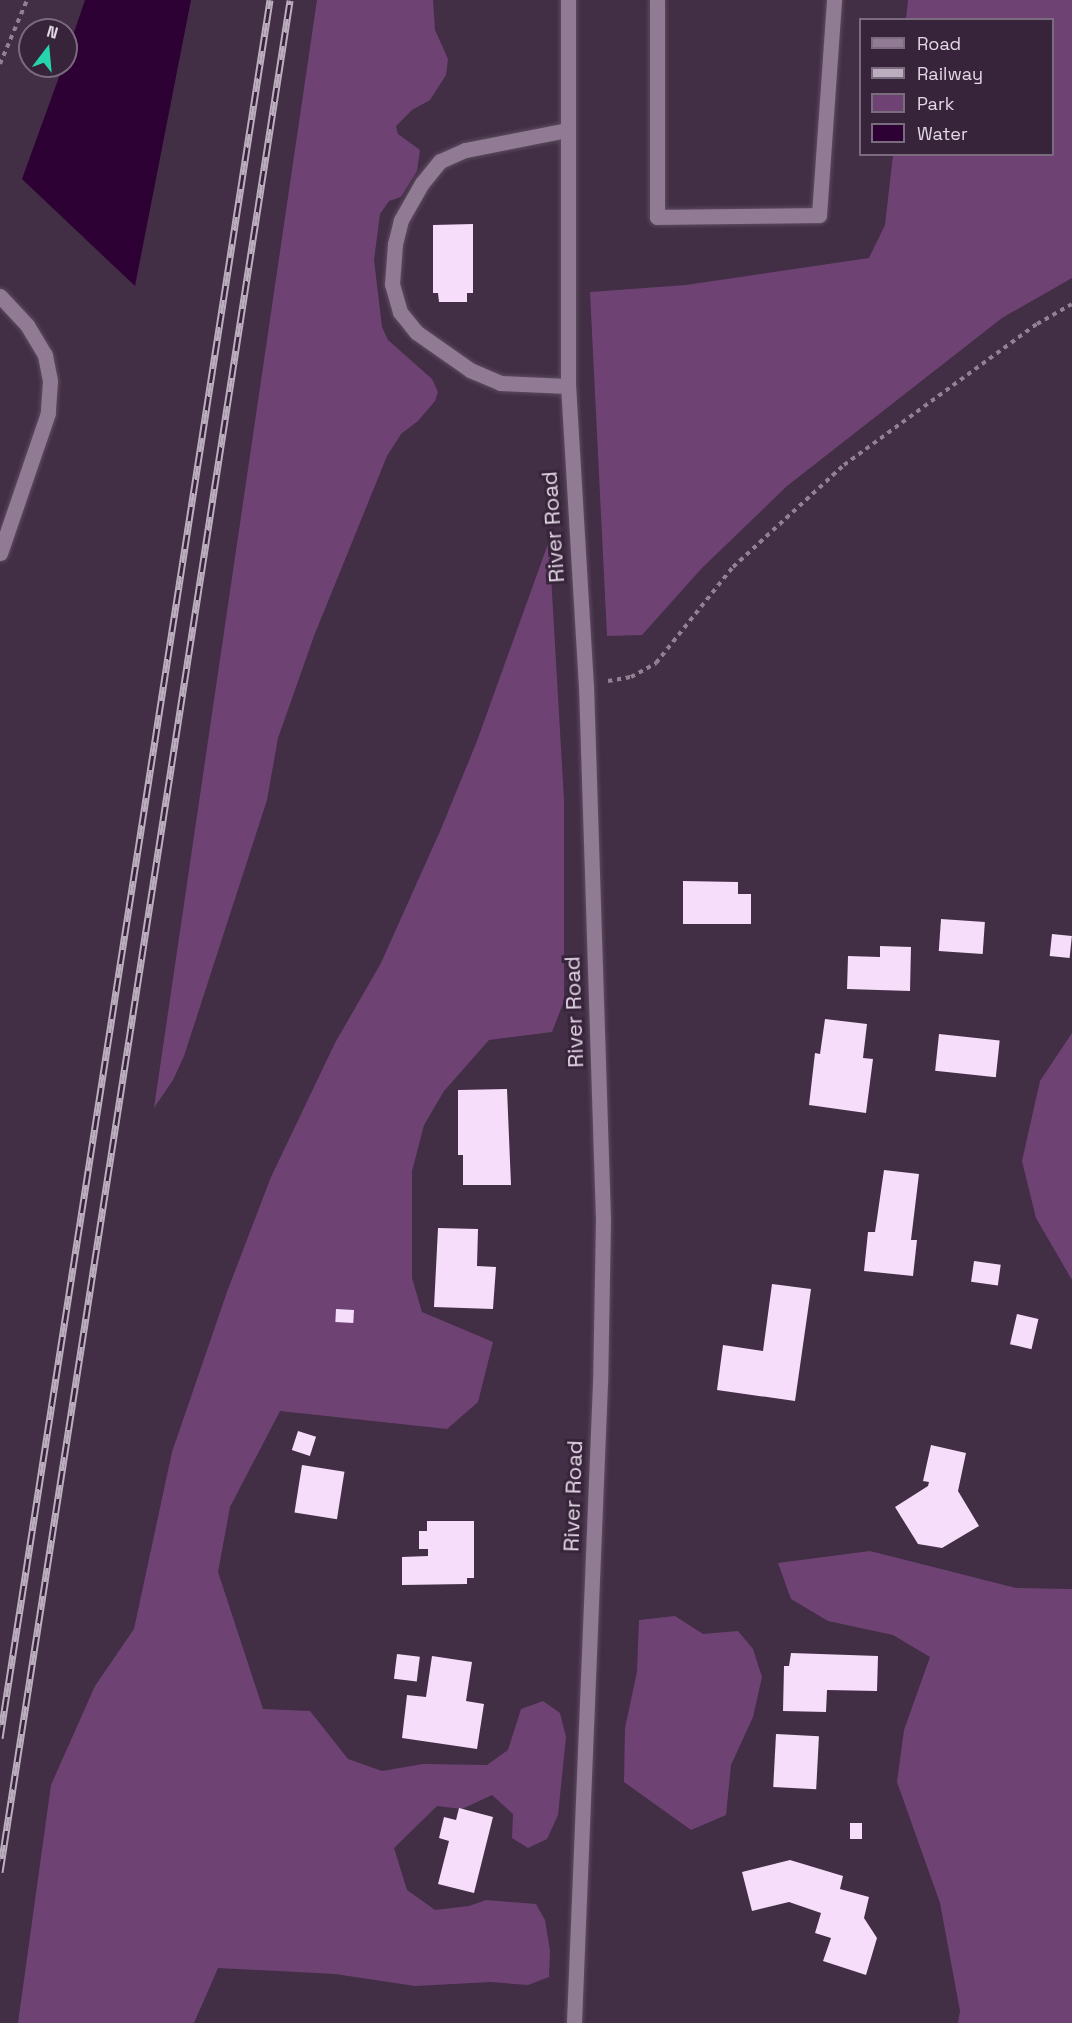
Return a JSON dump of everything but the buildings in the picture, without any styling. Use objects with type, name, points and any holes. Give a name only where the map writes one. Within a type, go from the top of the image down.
[{"type":"street","name":"River Road","points":[[568,0],[568,386],[586,685],[603,1219],[600,1383],[574,2023]]},
{"type":"street","points":[[657,0],[657,217],[819,215],[834,0]]},
{"type":"street","points":[[567,130],[465,150],[440,162],[422,183],[401,220],[395,244],[392,284],[400,312],[416,332],[470,370],[500,383],[568,386]]},
{"type":"street","points":[[0,296],[27,325],[45,355],[50,381],[48,413],[0,553]]},
{"type":"path","points":[[0,64],[27,0]]},
{"type":"path","points":[[586,685],[631,677],[656,663],[733,567],[844,465],[1037,324],[1072,304]]},
{"type":"green space","points":[[317,0],[433,0],[435,30],[448,59],[446,75],[430,100],[412,110],[396,126],[398,134],[420,150],[417,171],[401,197],[389,201],[380,214],[374,260],[382,327],[388,340],[432,379],[438,392],[435,401],[418,421],[401,434],[387,456],[314,636],[278,738],[267,800],[184,1056],[173,1080],[154,1108]]},
{"type":"green space","points":[[908,0],[1072,0],[1072,278],[1002,318],[787,486],[702,568],[642,635],[607,636],[590,292],[686,285],[869,258],[885,225],[893,156],[1054,156],[1054,18],[906,18]]},
{"type":"green space","points":[[549,541],[564,800],[564,1001],[552,1032],[489,1040],[444,1091],[424,1125],[412,1171],[412,1278],[422,1312],[493,1342],[478,1402],[447,1429],[280,1411],[230,1507],[218,1572],[263,1709],[310,1711],[348,1759],[382,1771],[423,1764],[487,1765],[508,1750],[521,1709],[543,1701],[560,1713],[566,1737],[558,1815],[547,1839],[528,1848],[512,1838],[513,1814],[492,1795],[462,1809],[437,1806],[394,1848],[407,1890],[435,1910],[469,1906],[486,1900],[536,1904],[545,1920],[550,1951],[549,1977],[528,1985],[491,1982],[415,1986],[335,1974],[218,1968],[194,2023],[18,2023],[51,1785],[95,1686],[134,1629],[172,1452],[227,1292],[271,1177],[335,1043],[381,963],[441,829],[477,741]]},
{"type":"green space","points":[[1072,1033],[1072,1280],[1036,1218],[1022,1161],[1040,1081]]},
{"type":"green space","points":[[870,1551],[1016,1588],[1072,1589],[1072,2023],[958,2023],[960,2011],[940,1903],[897,1782],[904,1730],[930,1657],[893,1635],[828,1621],[791,1599],[778,1563]]},
{"type":"green space","points":[[675,1616],[703,1634],[738,1631],[753,1649],[762,1677],[753,1717],[731,1765],[726,1815],[691,1830],[624,1782],[625,1728],[637,1672],[639,1620]]},
{"type":"water","points":[[85,0],[191,0],[135,286],[22,179],[59,78],[78,78],[78,21]]},
{"type":"railway","points":[[0,1738],[270,0]]},
{"type":"railway","points":[[0,1872],[290,0]]}]
